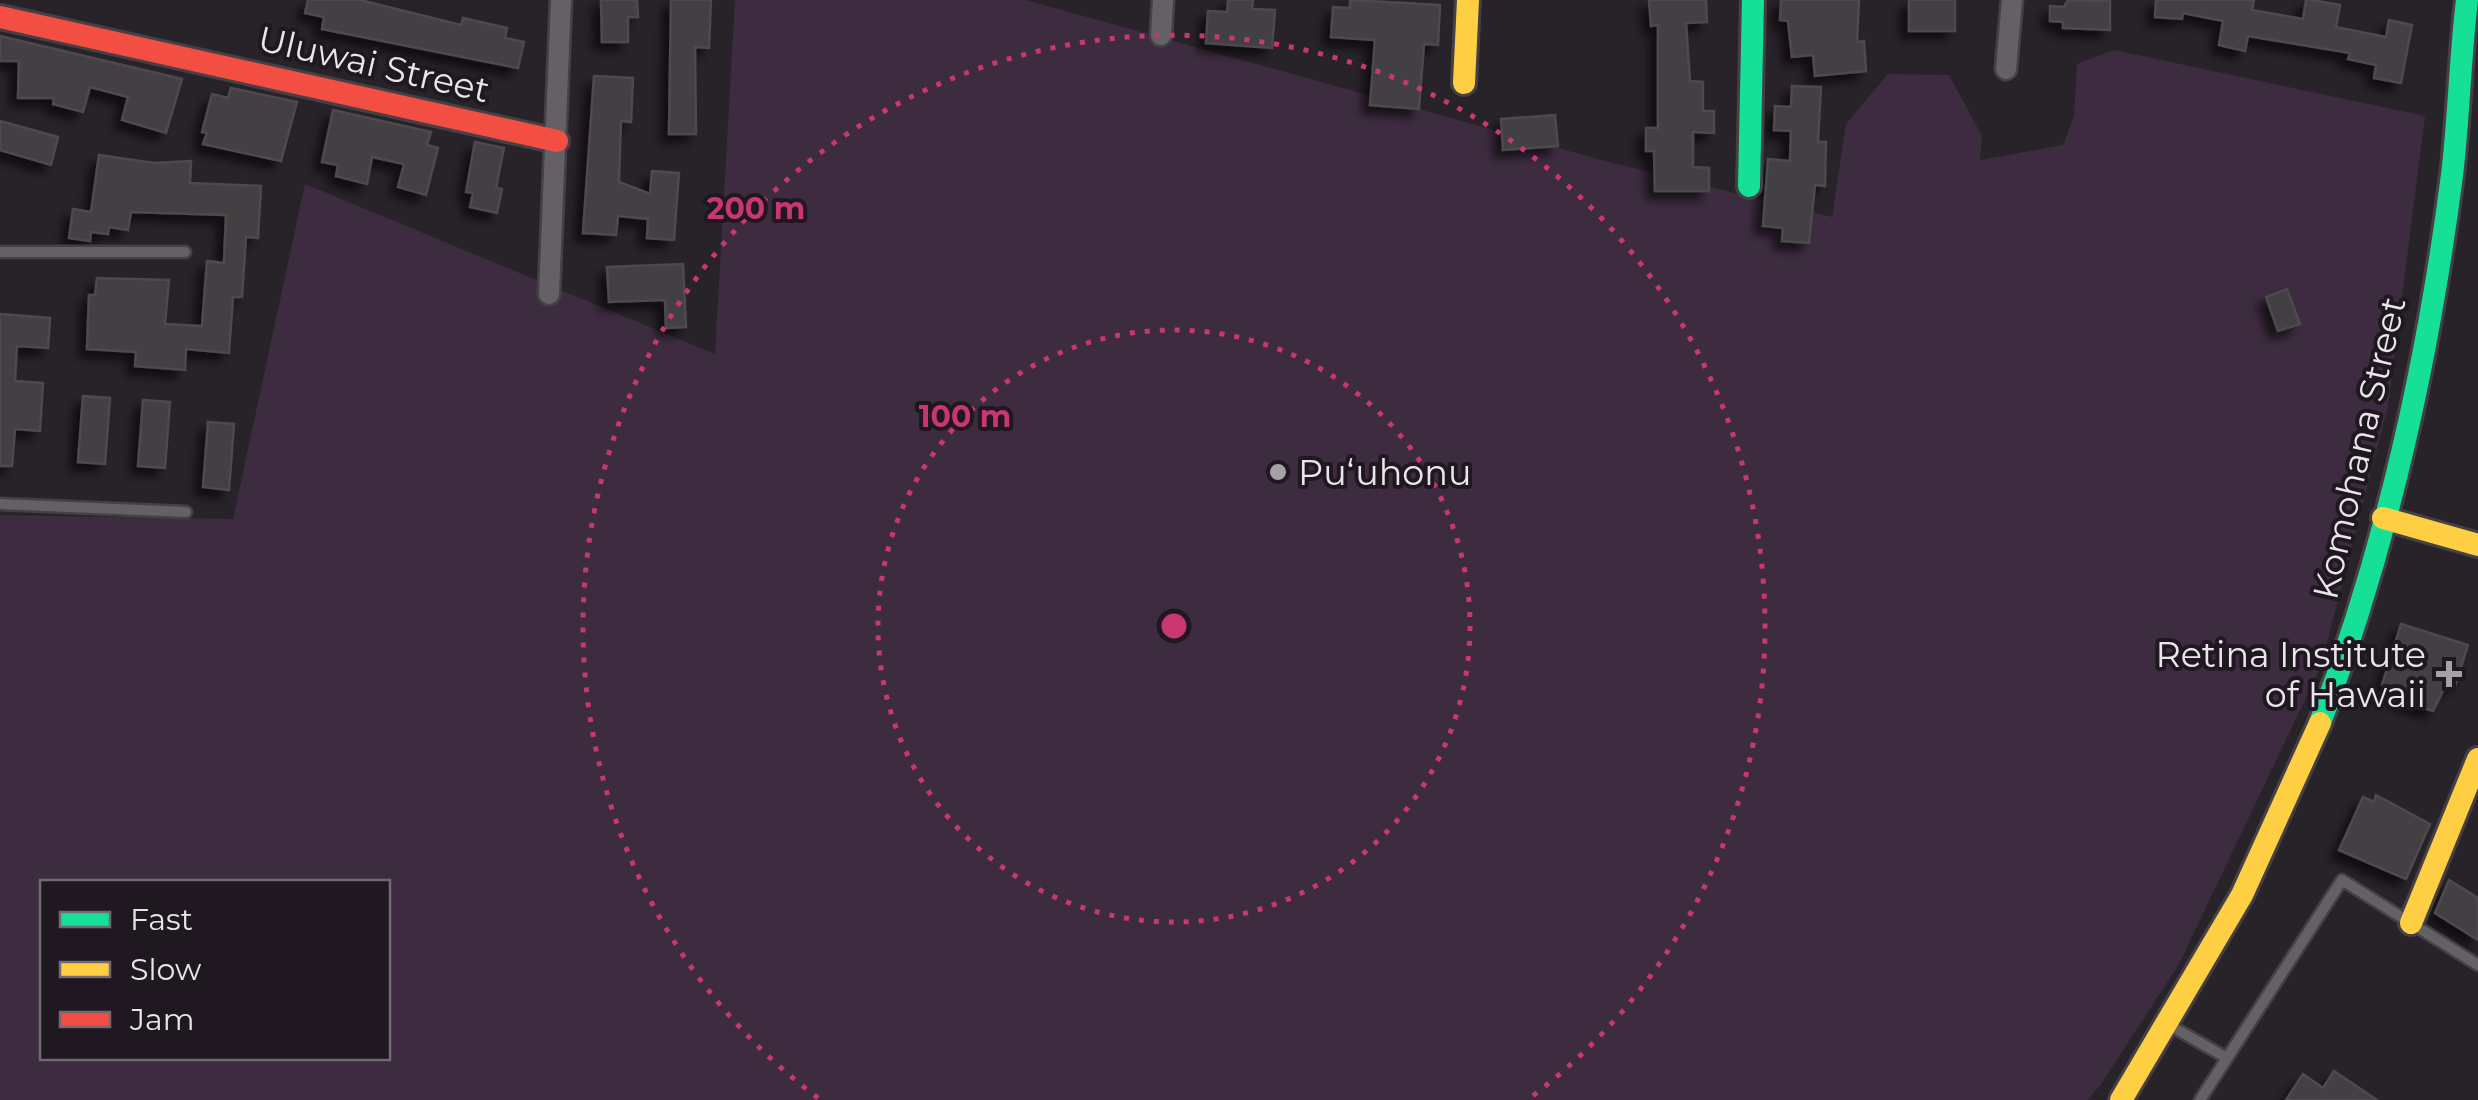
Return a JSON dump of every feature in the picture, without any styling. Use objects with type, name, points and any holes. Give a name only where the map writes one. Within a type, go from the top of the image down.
[{"type":"main road","points":[[1464,83],[1468,0]]},
{"type":"main road","points":[[1749,186],[1753,0]]},
{"type":"main road","name":"Komohana Street","points":[[2121,1100],[2223,932],[2287,804],[2332,690],[2383,518],[2424,338],[2452,170],[2467,0]]},
{"type":"main road","name":"Uluwai Street","points":[[0,16],[557,141]]},
{"type":"main road","points":[[2383,518],[2478,545]]},
{"type":"main road","points":[[2411,923],[2478,762]]},
{"type":"street","points":[[549,294],[562,0]]},
{"type":"street","points":[[1161,36],[1163,0]]},
{"type":"street","points":[[2006,69],[2012,0]]},
{"type":"lane","points":[[0,252],[184,252]]},
{"type":"lane","points":[[0,504],[186,512]]},
{"type":"lane","points":[[2200,1100],[2342,880],[2478,966]]},
{"type":"lane","points":[[2168,1024],[2227,1058]]},
{"type":"shaded area","points":[[735,0],[1026,0],[1605,161],[1832,217],[1846,124],[1888,74],[1949,75],[1982,136],[1980,160],[2063,145],[2074,116],[2077,64],[2114,50],[2425,116],[2388,406],[2321,666],[2178,966],[2088,1100],[0,1100],[0,515],[233,519],[305,184],[715,354]]},
{"type":"building","points":[[308,0],[360,0],[461,25],[463,18],[507,28],[505,38],[524,42],[518,68],[322,29],[324,17],[305,13]]},
{"type":"building","points":[[601,0],[637,0],[638,17],[628,17],[628,42],[602,42]]},
{"type":"building","points":[[671,0],[711,0],[709,48],[695,47],[696,134],[669,134]]},
{"type":"building","points":[[1228,0],[1253,0],[1252,9],[1275,10],[1272,48],[1206,43],[1208,11],[1227,12]]},
{"type":"building","points":[[1350,0],[1440,5],[1438,45],[1424,44],[1419,109],[1370,105],[1375,40],[1331,37],[1333,7],[1350,8]]},
{"type":"building","points":[[1649,0],[1706,0],[1707,22],[1686,23],[1690,81],[1703,82],[1703,111],[1714,111],[1714,133],[1693,132],[1693,167],[1709,168],[1709,191],[1655,191],[1654,151],[1646,151],[1646,128],[1658,128],[1658,25],[1651,26]]},
{"type":"building","points":[[1781,0],[1859,0],[1857,42],[1864,41],[1866,71],[1815,76],[1813,55],[1792,57],[1788,21],[1780,20]]},
{"type":"building","points":[[1909,0],[1955,0],[1955,31],[1909,31]]},
{"type":"building","points":[[2068,0],[2110,1],[2110,30],[2063,28],[2063,22],[2050,21],[2050,6],[2064,7]]},
{"type":"building","points":[[2156,0],[2254,0],[2252,10],[2303,19],[2306,0],[2312,0],[2340,5],[2336,27],[2386,37],[2389,20],[2412,25],[2401,83],[2374,78],[2376,65],[2348,59],[2350,53],[2248,36],[2245,51],[2219,45],[2223,21],[2183,13],[2182,19],[2155,17]]},
{"type":"building","points":[[0,36],[182,79],[166,133],[122,120],[128,97],[90,87],[83,112],[53,104],[54,98],[18,98],[19,61],[0,61]]},
{"type":"building","points":[[594,76],[633,78],[631,122],[621,121],[619,182],[650,194],[652,171],[679,173],[674,240],[647,238],[648,219],[618,216],[616,235],[583,233]]},
{"type":"building","points":[[1792,86],[1821,87],[1818,142],[1826,142],[1825,186],[1815,185],[1809,243],[1782,241],[1783,228],[1763,226],[1768,159],[1790,161],[1791,131],[1774,130],[1775,106],[1791,107]]},
{"type":"building","points":[[231,88],[297,102],[281,161],[203,144],[207,133],[202,132],[212,94],[228,98]]},
{"type":"building","points":[[333,110],[431,132],[427,145],[438,148],[426,195],[398,187],[404,164],[372,157],[367,184],[336,176],[338,165],[322,162]]},
{"type":"building","points":[[1555,115],[1558,146],[1503,150],[1501,119]]},
{"type":"building","points":[[0,121],[58,137],[51,165],[0,150]]},
{"type":"building","points":[[475,142],[504,148],[496,188],[502,189],[497,213],[470,207],[473,193],[466,192]]},
{"type":"building","points":[[99,155],[154,163],[191,161],[190,183],[261,186],[258,238],[246,237],[242,297],[233,297],[229,353],[186,349],[185,370],[135,366],[136,352],[87,349],[89,295],[95,295],[97,278],[169,280],[165,324],[202,326],[207,261],[224,263],[226,215],[131,212],[128,230],[109,227],[108,234],[91,232],[90,241],[69,238],[73,209],[91,212]]},
{"type":"building","points":[[683,264],[686,327],[666,328],[665,300],[609,302],[607,267]]},
{"type":"building","points":[[2287,289],[2300,324],[2278,331],[2266,297]]},
{"type":"building","points":[[0,314],[50,318],[48,348],[17,346],[15,381],[43,383],[40,431],[15,429],[12,466],[0,466]]},
{"type":"building","points":[[83,396],[110,398],[105,464],[78,462]]},
{"type":"building","points":[[143,400],[170,402],[165,468],[138,466]]},
{"type":"building","points":[[208,422],[234,424],[229,490],[203,487]]},
{"type":"building","points":[[2401,624],[2468,645],[2455,686],[2447,683],[2433,711],[2398,700],[2401,691],[2382,685]]},
{"type":"building","points":[[2376,795],[2430,824],[2406,879],[2339,850],[2363,797],[2374,802]]},
{"type":"building","points":[[2449,880],[2478,898],[2478,940],[2435,913]]},
{"type":"building","points":[[2334,1071],[2377,1100],[2286,1100],[2303,1074],[2323,1088]]},
{"type":"traffic: fast","points":[[1749,186],[1753,0]]},
{"type":"traffic: fast","points":[[2320,723],[2366,589],[2417,384],[2452,175],[2467,0]]},
{"type":"traffic: slow","points":[[1464,83],[1468,0]]},
{"type":"traffic: slow","points":[[2383,518],[2478,545]]},
{"type":"traffic: slow","points":[[2121,1100],[2242,895],[2320,723]]},
{"type":"traffic: slow","points":[[2411,923],[2478,759]]},
{"type":"traffic: jam","points":[[0,17],[557,141]]},
{"type":"place","name":"Puʻuhonu","points":[[1278,472]]},
{"type":"place","name":"Retina Institute of Hawaii","points":[[2449,674]]}]
